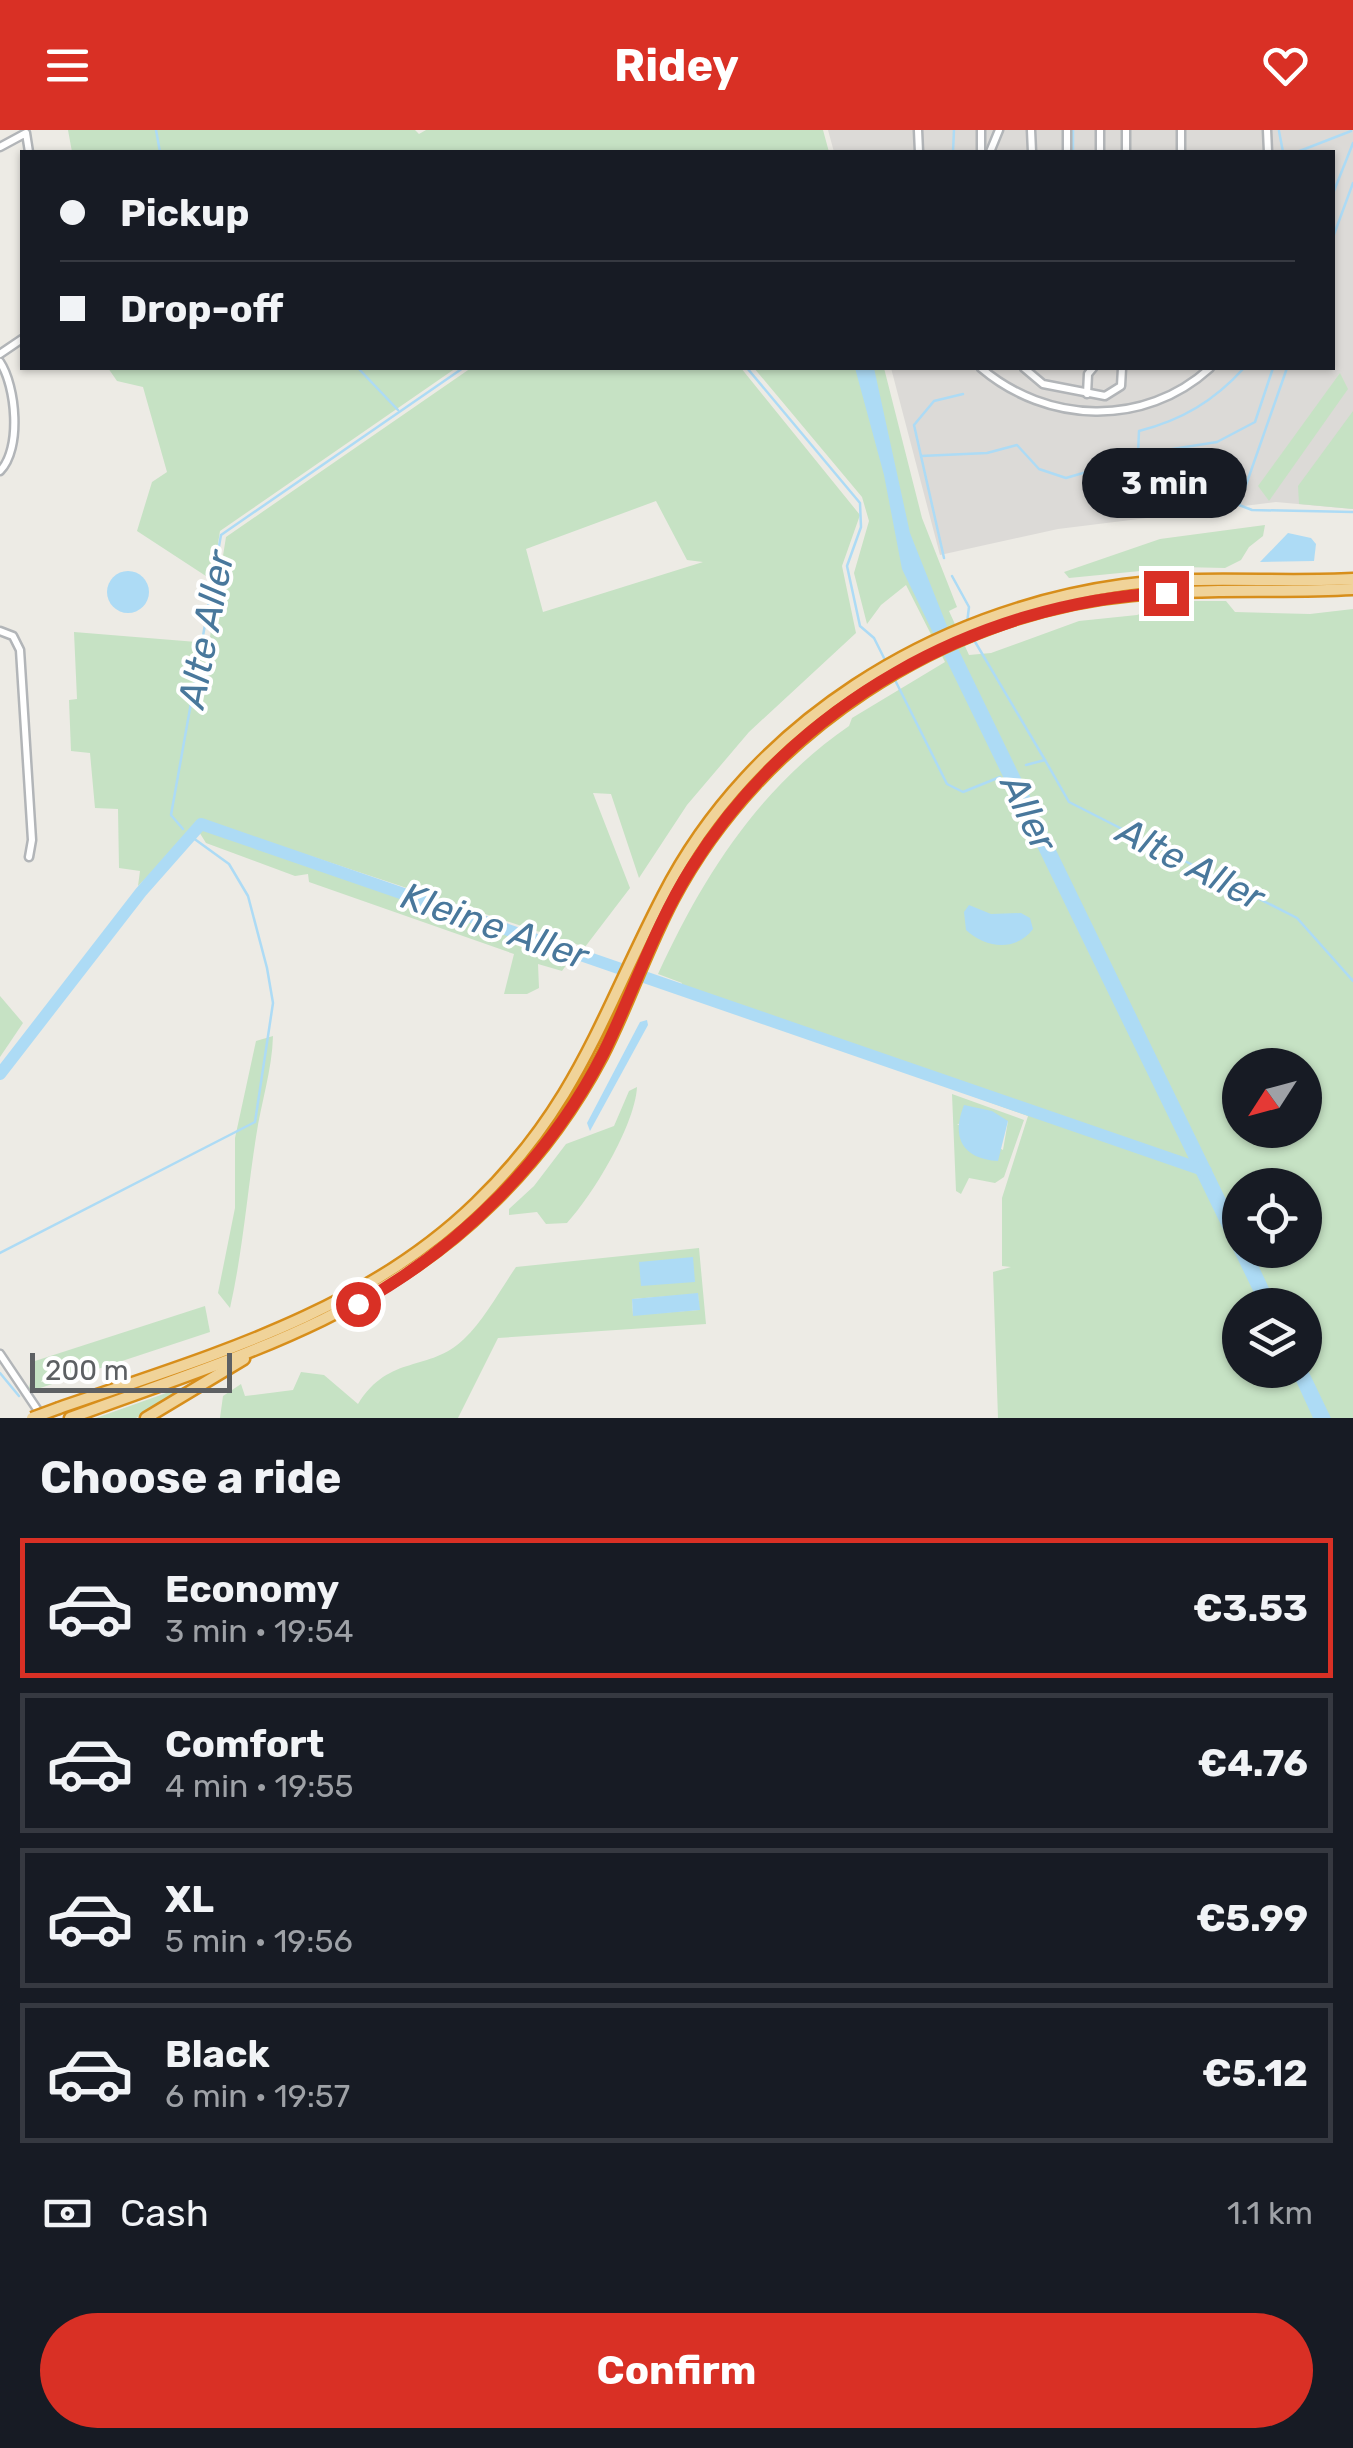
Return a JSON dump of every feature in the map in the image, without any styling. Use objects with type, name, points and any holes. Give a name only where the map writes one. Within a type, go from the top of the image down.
[{"type":"highway","points":[[146,1418],[268,1346],[379,1292],[434,1254],[486,1209],[572,1106],[648,942],[719,828],[761,778],[829,710],[1028,604],[1127,584],[1353,580]]},
{"type":"highway","points":[[983,626],[1130,595],[1353,590]]},
{"type":"highway","points":[[32,1418],[293,1323],[406,1262],[477,1202],[535,1138],[620,1006]]},
{"type":"highway","points":[[70,1418],[268,1346]]},
{"type":"street","points":[[0,147],[26,133],[30,150]]},
{"type":"street","points":[[0,362],[10,379],[13,438],[10,459],[0,471]]},
{"type":"street","points":[[984,370],[1004,386],[1043,404],[1096,412],[1121,411],[1158,400],[1207,370]]},
{"type":"street","points":[[1026,370],[1043,384],[1105,396],[1118,391],[1122,370]]},
{"type":"street","points":[[1086,394],[1091,370]]},
{"type":"street","points":[[0,630],[13,636],[20,650],[32,840],[29,857]]},
{"type":"street","points":[[0,1354],[43,1418]]},
{"type":"shaded area","points":[[828,130],[1353,130],[1353,509],[1276,502],[1058,529],[940,555],[892,370],[1335,370],[1335,150],[833,150]]},
{"type":"green space","points":[[68,130],[415,130],[419,134],[426,130],[823,130],[828,150],[72,150]]},
{"type":"green space","points":[[109,370],[453,370],[220,531],[212,580],[137,531],[152,482],[167,472],[143,387],[117,381]]},
{"type":"green space","points":[[468,370],[743,370],[860,515],[842,566],[856,633],[749,732],[687,805],[639,878],[611,794],[593,793],[630,888],[585,947],[199,819],[190,834],[138,886],[140,871],[119,868],[118,809],[95,808],[90,753],[71,751],[69,700],[77,699],[74,632],[209,643],[226,537]],"holes":[[[656,501],[687,560],[703,562],[543,612],[526,549]]]},
{"type":"green space","points":[[756,370],[885,370],[922,518],[957,607],[949,611],[969,655],[991,653],[1079,621],[1137,615],[1173,601],[1226,601],[1235,612],[1310,614],[1353,609],[1353,1418],[998,1418],[993,1272],[1011,1267],[1002,1266],[1002,1198],[1028,1116],[678,990],[682,983],[658,974],[714,869],[761,806],[817,750],[849,726],[852,718],[945,662],[906,585],[881,605],[867,624],[854,573],[869,521],[862,497]]},
{"type":"green space","points":[[1340,373],[1348,389],[1269,501],[1258,486]]},
{"type":"green space","points":[[1353,411],[1353,509],[1299,504],[1298,486]]},
{"type":"green space","points":[[1265,525],[1263,536],[1241,560],[1225,568],[1181,567],[1069,578],[1064,572],[1160,539]]},
{"type":"green space","points":[[196,827],[574,954],[562,971],[538,964],[539,988],[527,994],[504,994],[514,954],[309,882],[308,874],[295,876],[206,843]]},
{"type":"green space","points":[[0,996],[23,1023],[0,1057]]},
{"type":"green space","points":[[273,1036],[230,1308],[218,1293],[235,1208],[235,1138],[256,1041]]},
{"type":"green space","points":[[637,1087],[629,1120],[611,1159],[567,1223],[546,1224],[537,1212],[509,1215],[509,1209],[534,1186],[566,1144],[614,1126],[629,1091]]},
{"type":"green space","points":[[952,1094],[1024,1120],[1004,1177],[995,1183],[969,1178],[961,1194],[956,1191]],"holes":[[[1008,1121],[1003,1150],[957,1124]]]},
{"type":"green space","points":[[699,1248],[706,1324],[498,1338],[458,1418],[220,1418],[223,1396],[241,1384],[245,1396],[293,1390],[301,1372],[324,1375],[358,1404],[383,1377],[437,1356],[464,1339],[516,1267]],"holes":[[[698,1294],[699,1310],[633,1315],[632,1299]]]},
{"type":"green space","points":[[205,1306],[210,1332],[28,1392],[35,1361]]},
{"type":"green space","points":[[200,1381],[136,1418],[96,1418]]},
{"type":"water","name":"Aller","points":[[856,370],[874,370],[910,533],[947,626],[1222,1191],[1222,1227],[902,569],[884,475]]},
{"type":"water","points":[[1288,533],[1311,538],[1316,544],[1314,561],[1260,562]]},
{"type":"water","points":[[128,571],[143,577],[149,592],[143,607],[128,613],[113,607],[107,592],[113,577]]},
{"type":"water","points":[[969,905],[991,914],[1021,913],[1030,918],[1033,929],[1009,944],[982,941],[966,930],[964,912]]},
{"type":"water","points":[[647,1020],[648,1025],[590,1131],[587,1123],[640,1022]]},
{"type":"water","points":[[964,1105],[992,1111],[1008,1121],[998,1161],[976,1156],[963,1144],[959,1127]]},
{"type":"water","points":[[693,1257],[695,1282],[641,1286],[639,1262]]},
{"type":"water","points":[[1242,1268],[1260,1268],[1269,1288],[1252,1288]]},
{"type":"water","points":[[698,1293],[700,1310],[633,1316],[632,1299]]},
{"type":"water","points":[[1299,1388],[1317,1388],[1331,1418],[1313,1418]]},
{"type":"waterway","points":[[156,130],[160,150]]},
{"type":"waterway","points":[[953,150],[954,130]]},
{"type":"waterway","points":[[1073,130],[1073,150]]},
{"type":"waterway","points":[[1279,131],[1283,150]]},
{"type":"waterway","points":[[1302,150],[1351,131]]},
{"type":"waterway","points":[[1335,188],[1353,143]]},
{"type":"waterway","points":[[1335,232],[1353,183]]},
{"type":"waterway","points":[[360,370],[398,410]]},
{"type":"waterway","name":"Alte Aller","points":[[183,829],[171,815],[221,535],[460,370]]},
{"type":"waterway","name":"Alte Aller","points":[[749,370],[860,503],[861,527],[847,566],[860,626],[874,638],[886,662]]},
{"type":"waterway","points":[[1138,454],[1139,431],[1196,408],[1242,370]]},
{"type":"waterway","points":[[921,456],[987,453],[1017,445],[1039,469],[1066,478],[1154,452],[1217,442],[1255,422],[1272,370]]},
{"type":"waterway","points":[[1286,370],[1239,505],[1252,510],[1353,512]]},
{"type":"waterway","points":[[944,558],[914,425],[934,401],[963,394]]},
{"type":"waterway","points":[[952,576],[969,607],[967,623]]},
{"type":"waterway","name":"Aller","points":[[974,640],[1045,760]]},
{"type":"waterway","name":"Alte Aller","points":[[894,678],[947,784],[963,792],[1000,777]]},
{"type":"waterway","name":"Alte Aller","points":[[1026,765],[1045,760],[1069,802],[1297,918],[1353,981]]},
{"type":"waterway","name":"Kleine Aller","points":[[0,1074],[141,892],[201,824],[1206,1171]]},
{"type":"waterway","points":[[0,1253],[255,1122],[273,1003],[267,968],[248,896],[229,864],[189,835]]},
{"type":"waterway","points":[[0,1373],[19,1396]]},
{"type":"route","points":[[358,1304],[456,1237],[503,1193],[549,1138],[603,1054],[672,901],[693,865],[761,778],[792,748],[863,692],[900,670],[985,631],[1079,603],[1166,593]]}]
